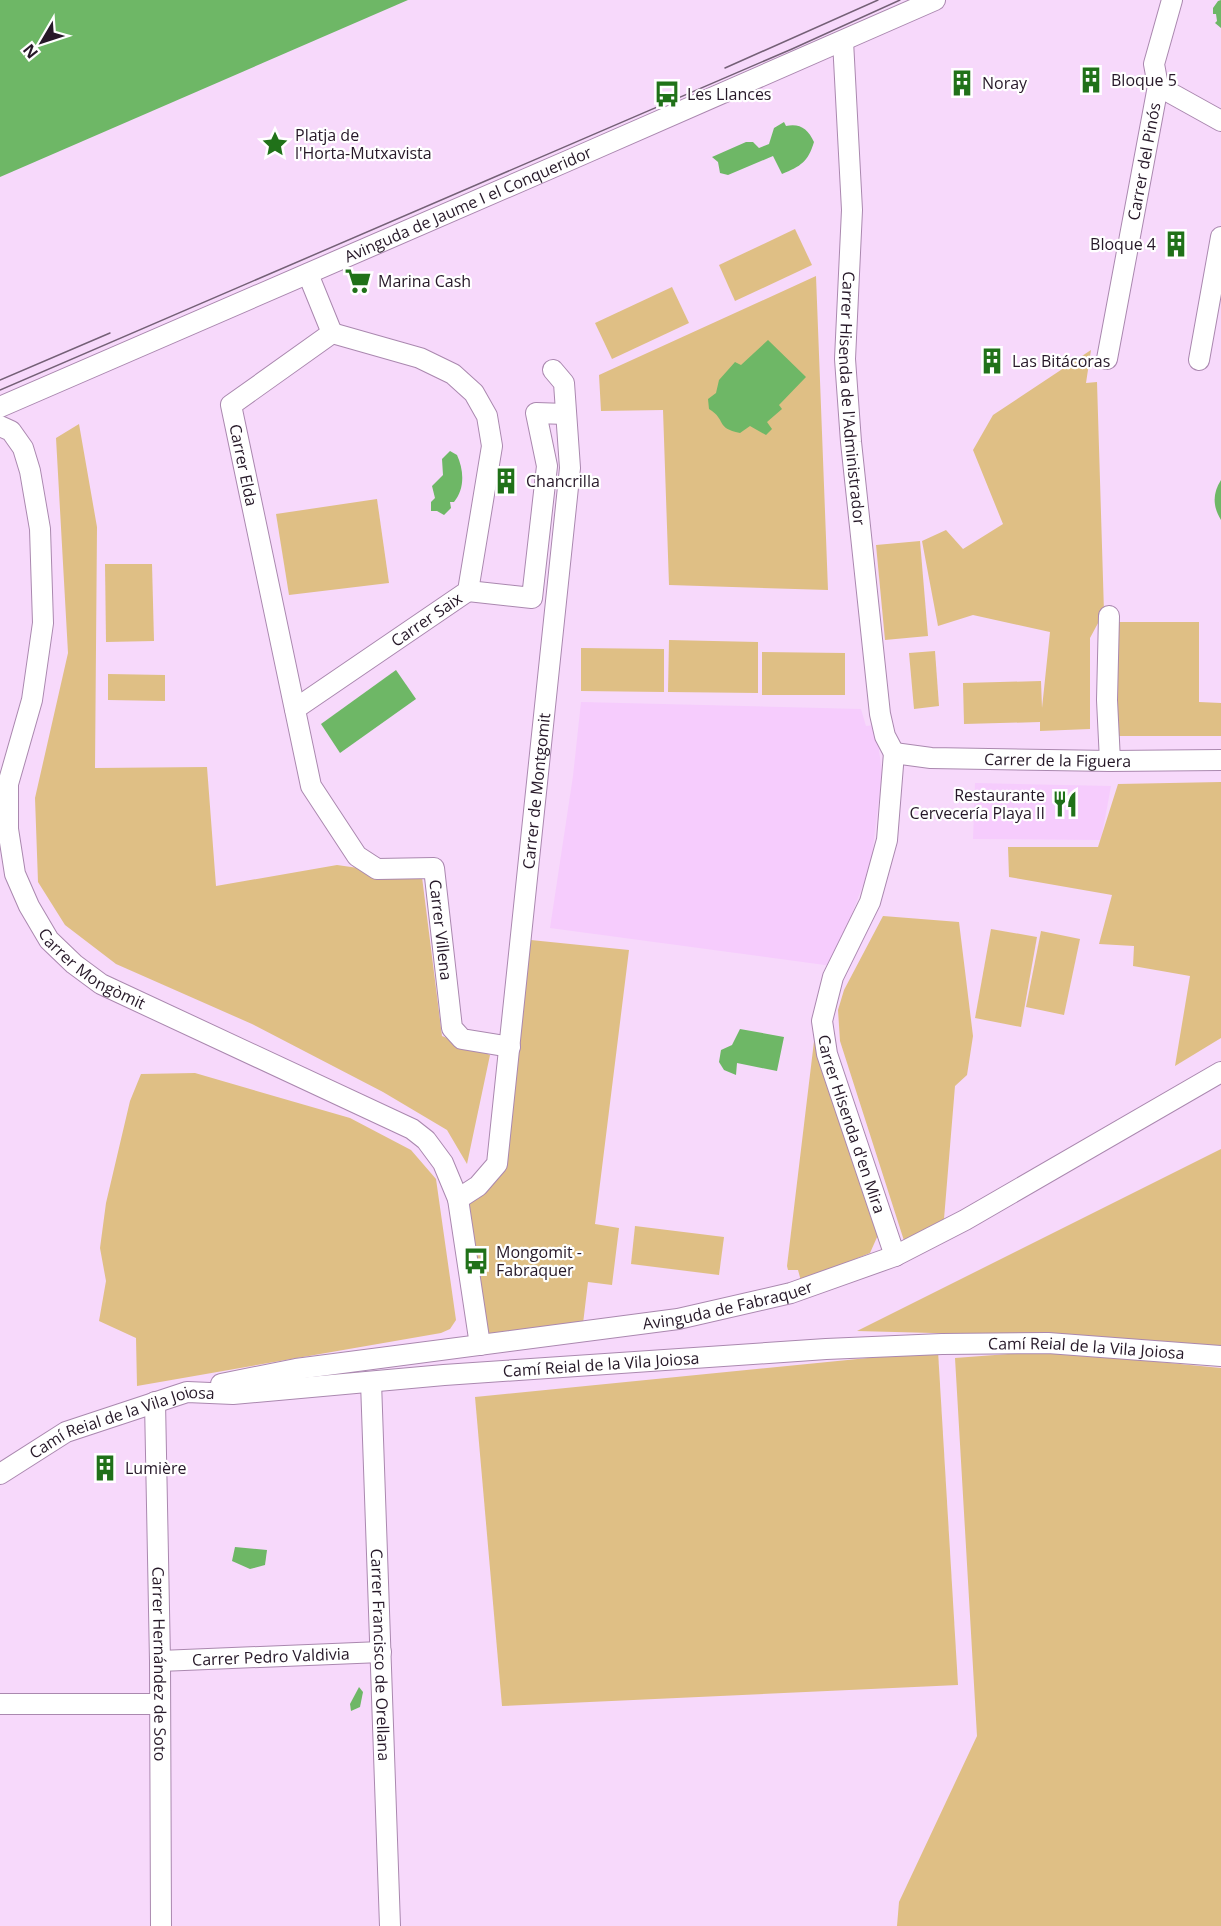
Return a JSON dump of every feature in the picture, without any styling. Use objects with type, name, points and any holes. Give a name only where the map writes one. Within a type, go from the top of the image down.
[{"type":"street","name":"Avinguda de Jaume I el Conqueridor","points":[[0,406],[935,0]]},
{"type":"street","name":"Carrer del Pinós","points":[[1107,359],[1158,86],[1154,64],[1172,0]]},
{"type":"street","name":"Carrer Hisenda de l'Administrador","points":[[843,41],[852,210],[845,359],[850,442],[880,714],[885,736],[894,753]]},
{"type":"street","points":[[1158,86],[1221,121]]},
{"type":"street","points":[[1199,360],[1221,237]]},
{"type":"street","points":[[308,274],[332,333]]},
{"type":"street","name":"Carrer Saix","points":[[295,709],[468,591],[492,446],[486,416],[474,393],[453,374],[420,357],[332,333]]},
{"type":"street","name":"Carrer Elda","points":[[295,709],[231,405],[332,333]]},
{"type":"street","name":"Carrer de Montgomit","points":[[458,1199],[478,1186],[497,1164],[570,468],[564,383],[553,370]]},
{"type":"street","points":[[6,429],[32,393]]},
{"type":"street","points":[[468,591],[532,598],[547,466],[536,413],[566,414]]},
{"type":"street","name":"Carrer Mongòmit","points":[[6,429],[23,448],[30,471],[40,529],[43,623],[32,700],[8,784],[8,829],[15,874],[34,915],[48,940],[74,964],[101,984],[412,1129],[426,1140],[443,1163],[458,1199],[480,1345]]},
{"type":"street","points":[[1109,616],[1107,700],[1110,761]]},
{"type":"street","name":"Carrer Villena","points":[[295,709],[311,786],[357,856],[377,869],[434,868],[452,1028],[462,1039],[510,1047]]},
{"type":"street","name":"Carrer de la Figuera","points":[[894,753],[931,758],[1221,760]]},
{"type":"street","name":"Carrer Hisenda d'en Mira","points":[[894,753],[887,840],[870,902],[833,977],[822,1021],[827,1054],[895,1256]]},
{"type":"street","name":"Avinguda de Fabraquer","points":[[297,1379],[480,1345],[678,1319],[791,1293],[895,1256],[965,1220],[1221,1072]]},
{"type":"street","name":"Camí Reial de la Vila Joiosa","points":[[0,1474],[66,1432],[186,1392],[233,1394],[297,1379],[371,1382],[826,1349],[942,1344],[1048,1343],[1221,1356]]},
{"type":"street","name":"Carrer Francisco de Orellana","points":[[371,1382],[390,1926]]},
{"type":"street","name":"Carrer Hernández de Soto","points":[[155,1402],[160,1661],[161,1926]]},
{"type":"street","name":"Carrer Pedro Valdivia","points":[[160,1661],[381,1652]]},
{"type":"street","points":[[0,1704],[160,1704]]},
{"type":"shaded area","points":[[0,0],[408,0],[0,177]]},
{"type":"shaded area","points":[[1221,0],[1221,28],[1215,23],[1217,21],[1213,8]]},
{"type":"shaded area","points":[[784,122],[786,126],[795,125],[803,128],[814,142],[803,162],[782,174],[773,156],[728,175],[720,173],[718,162],[712,157],[746,142],[753,142],[759,148],[769,144],[774,128]]},
{"type":"shaded area","points":[[795,229],[812,265],[735,301],[719,265]]},
{"type":"shaded area","points":[[816,276],[828,590],[669,585],[663,410],[601,411],[599,375]]},
{"type":"shaded area","points":[[672,287],[689,323],[612,359],[595,323]]},
{"type":"shaded area","points":[[768,340],[806,377],[779,405],[782,409],[767,422],[772,429],[766,435],[750,426],[740,433],[727,429],[709,409],[708,399],[716,393],[719,380],[735,362],[741,365]]},
{"type":"shaded area","points":[[1091,350],[1086,383],[1097,382],[1104,612],[1090,638],[1090,729],[1040,731],[1040,722],[964,724],[963,683],[1041,681],[1042,708],[1050,632],[973,615],[938,626],[922,541],[946,530],[963,549],[1003,524],[973,450],[993,415]]},
{"type":"shaded area","points":[[79,424],[97,527],[95,768],[207,767],[216,886],[337,865],[422,877],[442,1036],[490,1055],[467,1164],[447,1130],[383,1092],[252,1024],[116,964],[65,925],[38,882],[35,798],[68,653],[56,438]]},
{"type":"shaded area","points":[[450,451],[457,455],[461,467],[462,485],[458,497],[454,502],[450,502],[451,508],[444,515],[431,511],[431,502],[435,498],[432,486],[443,475],[442,459]]},
{"type":"shaded area","points":[[1221,480],[1221,520],[1216,510],[1215,500],[1216,490]]},
{"type":"shaded area","points":[[377,499],[389,583],[289,595],[276,514]]},
{"type":"shaded area","points":[[920,541],[928,636],[885,640],[876,545]]},
{"type":"shaded area","points":[[105,564],[152,564],[154,641],[106,642]]},
{"type":"shaded area","points":[[1118,622],[1199,622],[1199,702],[1221,703],[1221,736],[1115,736]]},
{"type":"shaded area","points":[[669,640],[758,642],[758,693],[668,692]]},
{"type":"shaded area","points":[[581,648],[664,649],[664,692],[581,691]]},
{"type":"shaded area","points":[[935,651],[939,706],[914,709],[909,653]]},
{"type":"shaded area","points":[[762,652],[845,653],[845,695],[762,695]]},
{"type":"shaded area","points":[[396,670],[416,699],[340,753],[321,724]]},
{"type":"shaded area","points":[[108,674],[165,675],[165,701],[108,700]]},
{"type":"shaded area","points":[[581,702],[861,709],[866,726],[876,725],[882,774],[871,864],[832,966],[550,928],[573,776]]},
{"type":"shaded area","points":[[1221,782],[1221,1038],[1175,1066],[1190,976],[1133,966],[1134,946],[1099,944],[1112,895],[1009,877],[1008,847],[1098,847],[1118,784]]},
{"type":"shaded area","points":[[975,783],[1111,786],[1101,840],[973,839]]},
{"type":"shaded area","points":[[883,916],[959,922],[973,1036],[967,1075],[955,1086],[943,1231],[907,1250],[840,1041],[838,1010],[844,990]]},
{"type":"shaded area","points":[[991,929],[1037,937],[1021,1027],[975,1018]]},
{"type":"shaded area","points":[[1041,931],[1080,939],[1064,1015],[1026,1007]]},
{"type":"shaded area","points":[[521,939],[629,950],[595,1224],[619,1228],[612,1285],[588,1282],[582,1332],[480,1345],[458,1199],[497,1164]]},
{"type":"shaded area","points":[[740,1029],[784,1037],[777,1071],[737,1063],[736,1075],[724,1070],[719,1062],[721,1050],[732,1045]]},
{"type":"shaded area","points":[[815,1033],[878,1235],[870,1253],[801,1281],[798,1270],[788,1270],[787,1266]]},
{"type":"shaded area","points":[[195,1073],[350,1118],[411,1150],[436,1179],[456,1320],[450,1329],[441,1333],[137,1386],[136,1338],[99,1321],[106,1281],[100,1248],[106,1203],[130,1101],[141,1074]]},
{"type":"shaded area","points":[[1221,1149],[1221,1346],[1047,1336],[857,1331]]},
{"type":"shaded area","points":[[635,1226],[724,1237],[719,1275],[631,1264]]},
{"type":"shaded area","points":[[938,1351],[958,1685],[502,1706],[475,1397]]},
{"type":"shaded area","points":[[1046,1351],[1221,1368],[1221,1926],[897,1926],[899,1902],[977,1736],[955,1358]]},
{"type":"shaded area","points":[[235,1547],[267,1550],[265,1565],[250,1569],[232,1561]]},
{"type":"shaded area","points":[[359,1687],[363,1692],[360,1707],[351,1711],[350,1704]]},
{"type":"tram line","points":[[725,68],[878,0]]},
{"type":"tram line","points":[[0,390],[792,49],[900,0]]},
{"type":"tram line","points":[[0,380],[110,333]]},
{"type":"place","name":"Bloque 5","points":[[1091,80]]},
{"type":"place","name":"Noray","points":[[962,83]]},
{"type":"place","name":"Les Llances","points":[[667,94]]},
{"type":"place","name":"Platja de l'Horta-Mutxavista","points":[[275,144]]},
{"type":"place","name":"Bloque 4","points":[[1176,244]]},
{"type":"place","name":"Marina Cash","points":[[358,281]]},
{"type":"place","name":"Las Bitácoras","points":[[992,361]]},
{"type":"place","name":"Chancrilla","points":[[506,481]]},
{"type":"place","name":"Restaurante Cervecería Playa II","points":[[1065,804]]},
{"type":"place","name":"Mongomit - Fabraquer","points":[[476,1261]]},
{"type":"place","name":"Lumière","points":[[105,1468]]}]
